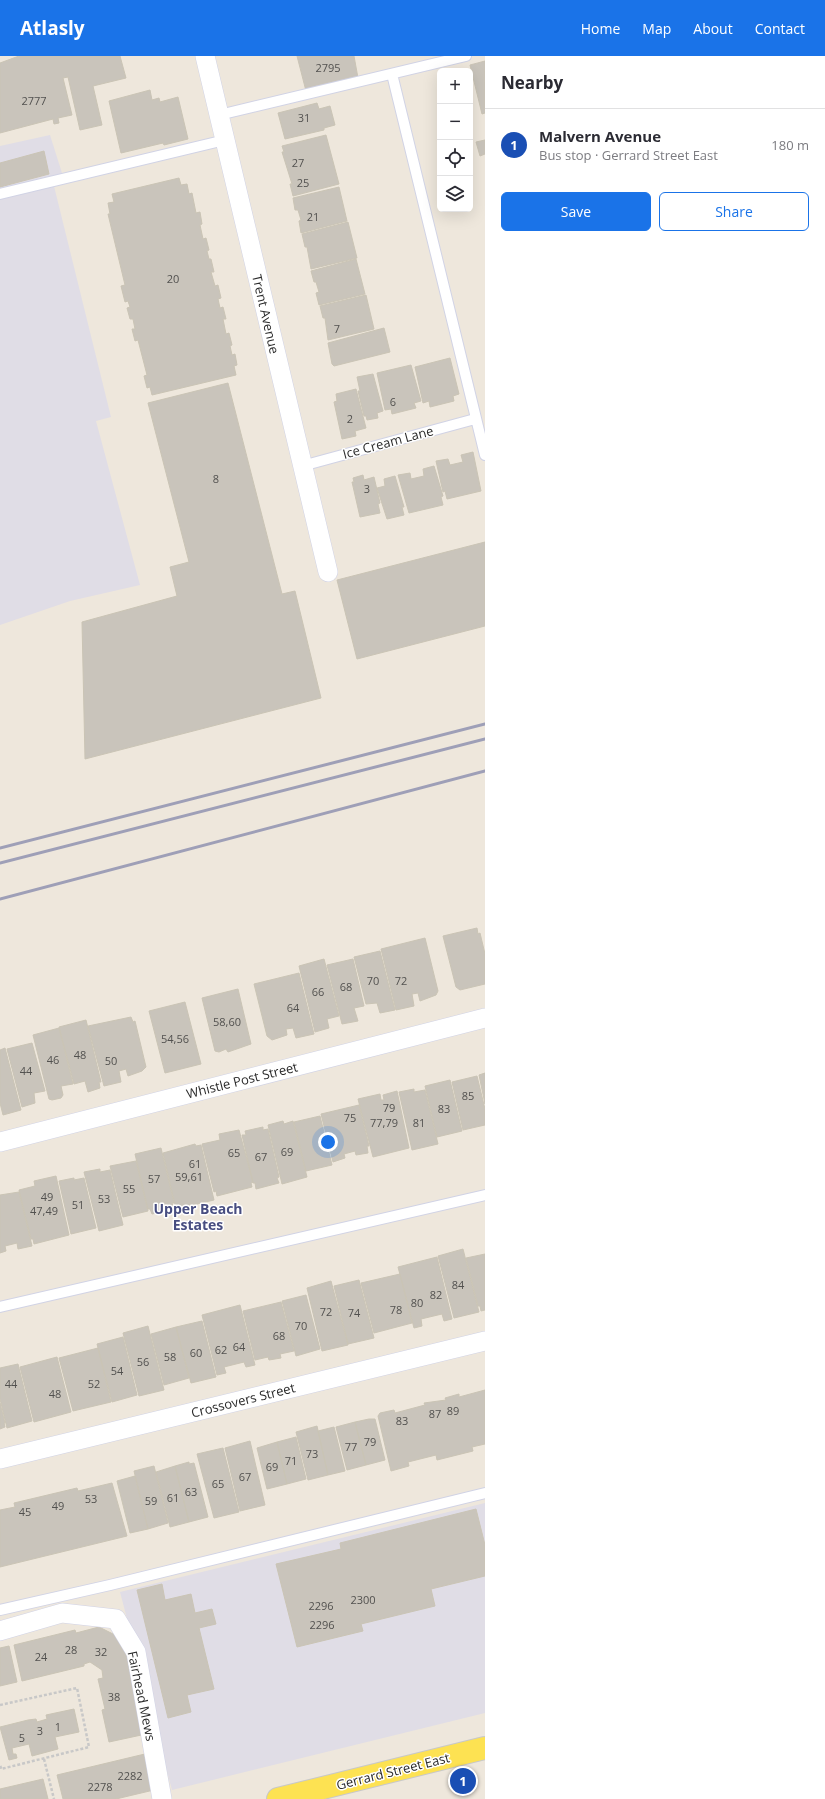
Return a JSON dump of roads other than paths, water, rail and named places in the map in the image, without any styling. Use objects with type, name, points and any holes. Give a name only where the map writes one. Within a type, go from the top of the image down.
[{"type":"main road","name":"Gerrard Street East","points":[[278,1799],[485,1748]]},
{"type":"street","name":"Trent Avenue","points":[[205,56],[328,572]]},
{"type":"street","name":"Whistle Post Street","points":[[0,1142],[485,1018]]},
{"type":"street","name":"Crossovers Street","points":[[0,1459],[485,1341]]},
{"type":"street","name":"Fairhead Mews","points":[[0,1631],[62,1613],[116,1618],[136,1652],[162,1799]]},
{"type":"lane","points":[[219,115],[466,56]]},
{"type":"lane","points":[[392,74],[485,455]]},
{"type":"lane","points":[[0,194],[225,140]]},
{"type":"lane","name":"Ice Cream Lane","points":[[302,466],[475,419]]},
{"type":"lane","points":[[0,1307],[485,1195]]},
{"type":"lane","points":[[0,1610],[110,1585],[485,1493]]},
{"type":"railway","points":[[0,848],[485,724]]},
{"type":"railway","points":[[0,863],[485,739]]},
{"type":"railway","points":[[0,899],[485,771]]},
{"type":"place","name":"Malvern Avenue","points":[[463,1781]]},
{"type":"district","name":"Upper Beach Estates","points":[[198,1216]]}]
